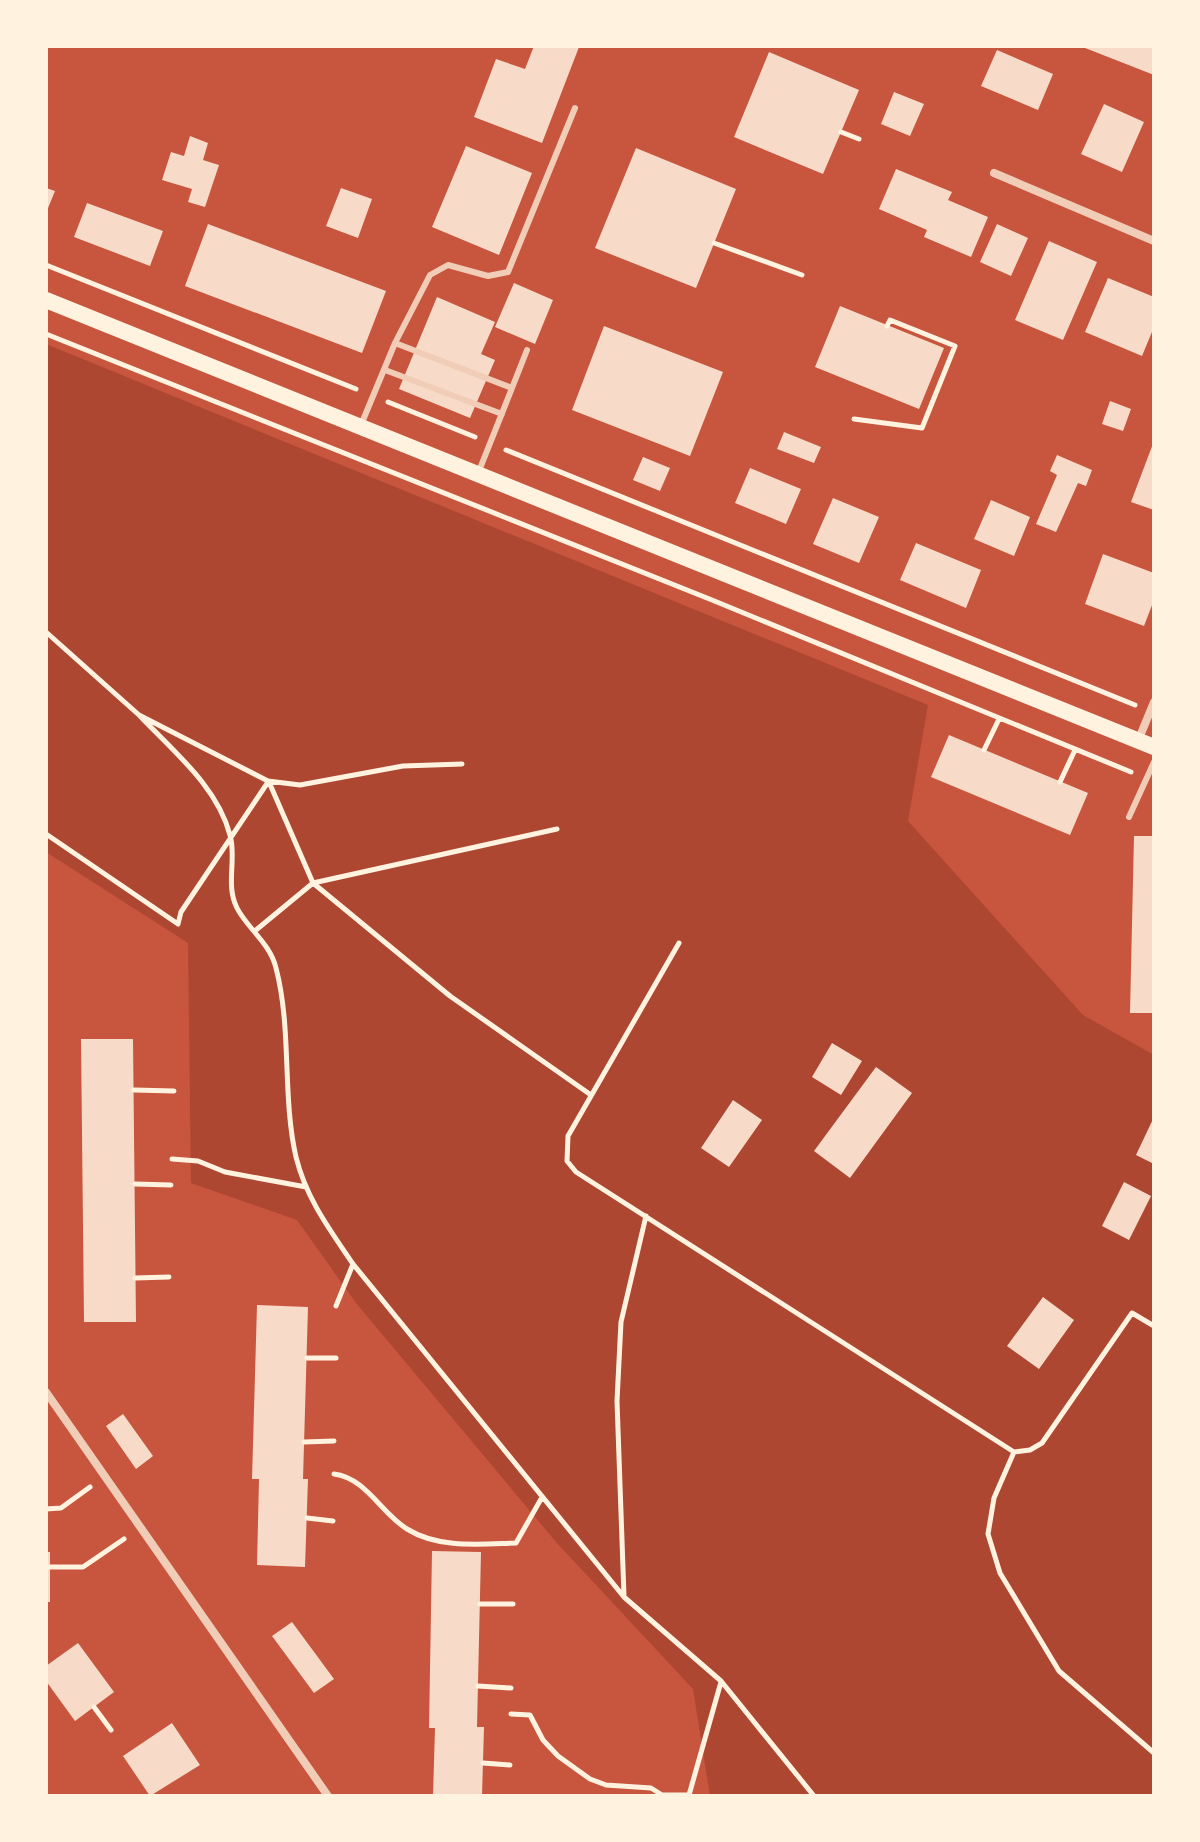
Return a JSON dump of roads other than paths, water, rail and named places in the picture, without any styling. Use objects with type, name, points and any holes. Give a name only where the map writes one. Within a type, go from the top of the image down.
[{"type":"main road","points":[[46,300],[1146,744]]},
{"type":"street","points":[[994,173],[1154,241]]},
{"type":"street","points":[[1146,744],[1152,707]]},
{"type":"street","points":[[46,1392],[328,1796]]},
{"type":"lane","points":[[360,427],[395,343],[430,275],[448,265],[488,276],[508,272],[575,108]]},
{"type":"lane","points":[[395,343],[512,388]]},
{"type":"lane","points":[[478,475],[527,350]]},
{"type":"lane","points":[[385,370],[502,414]]},
{"type":"lane","points":[[1129,817],[1154,762]]}]
